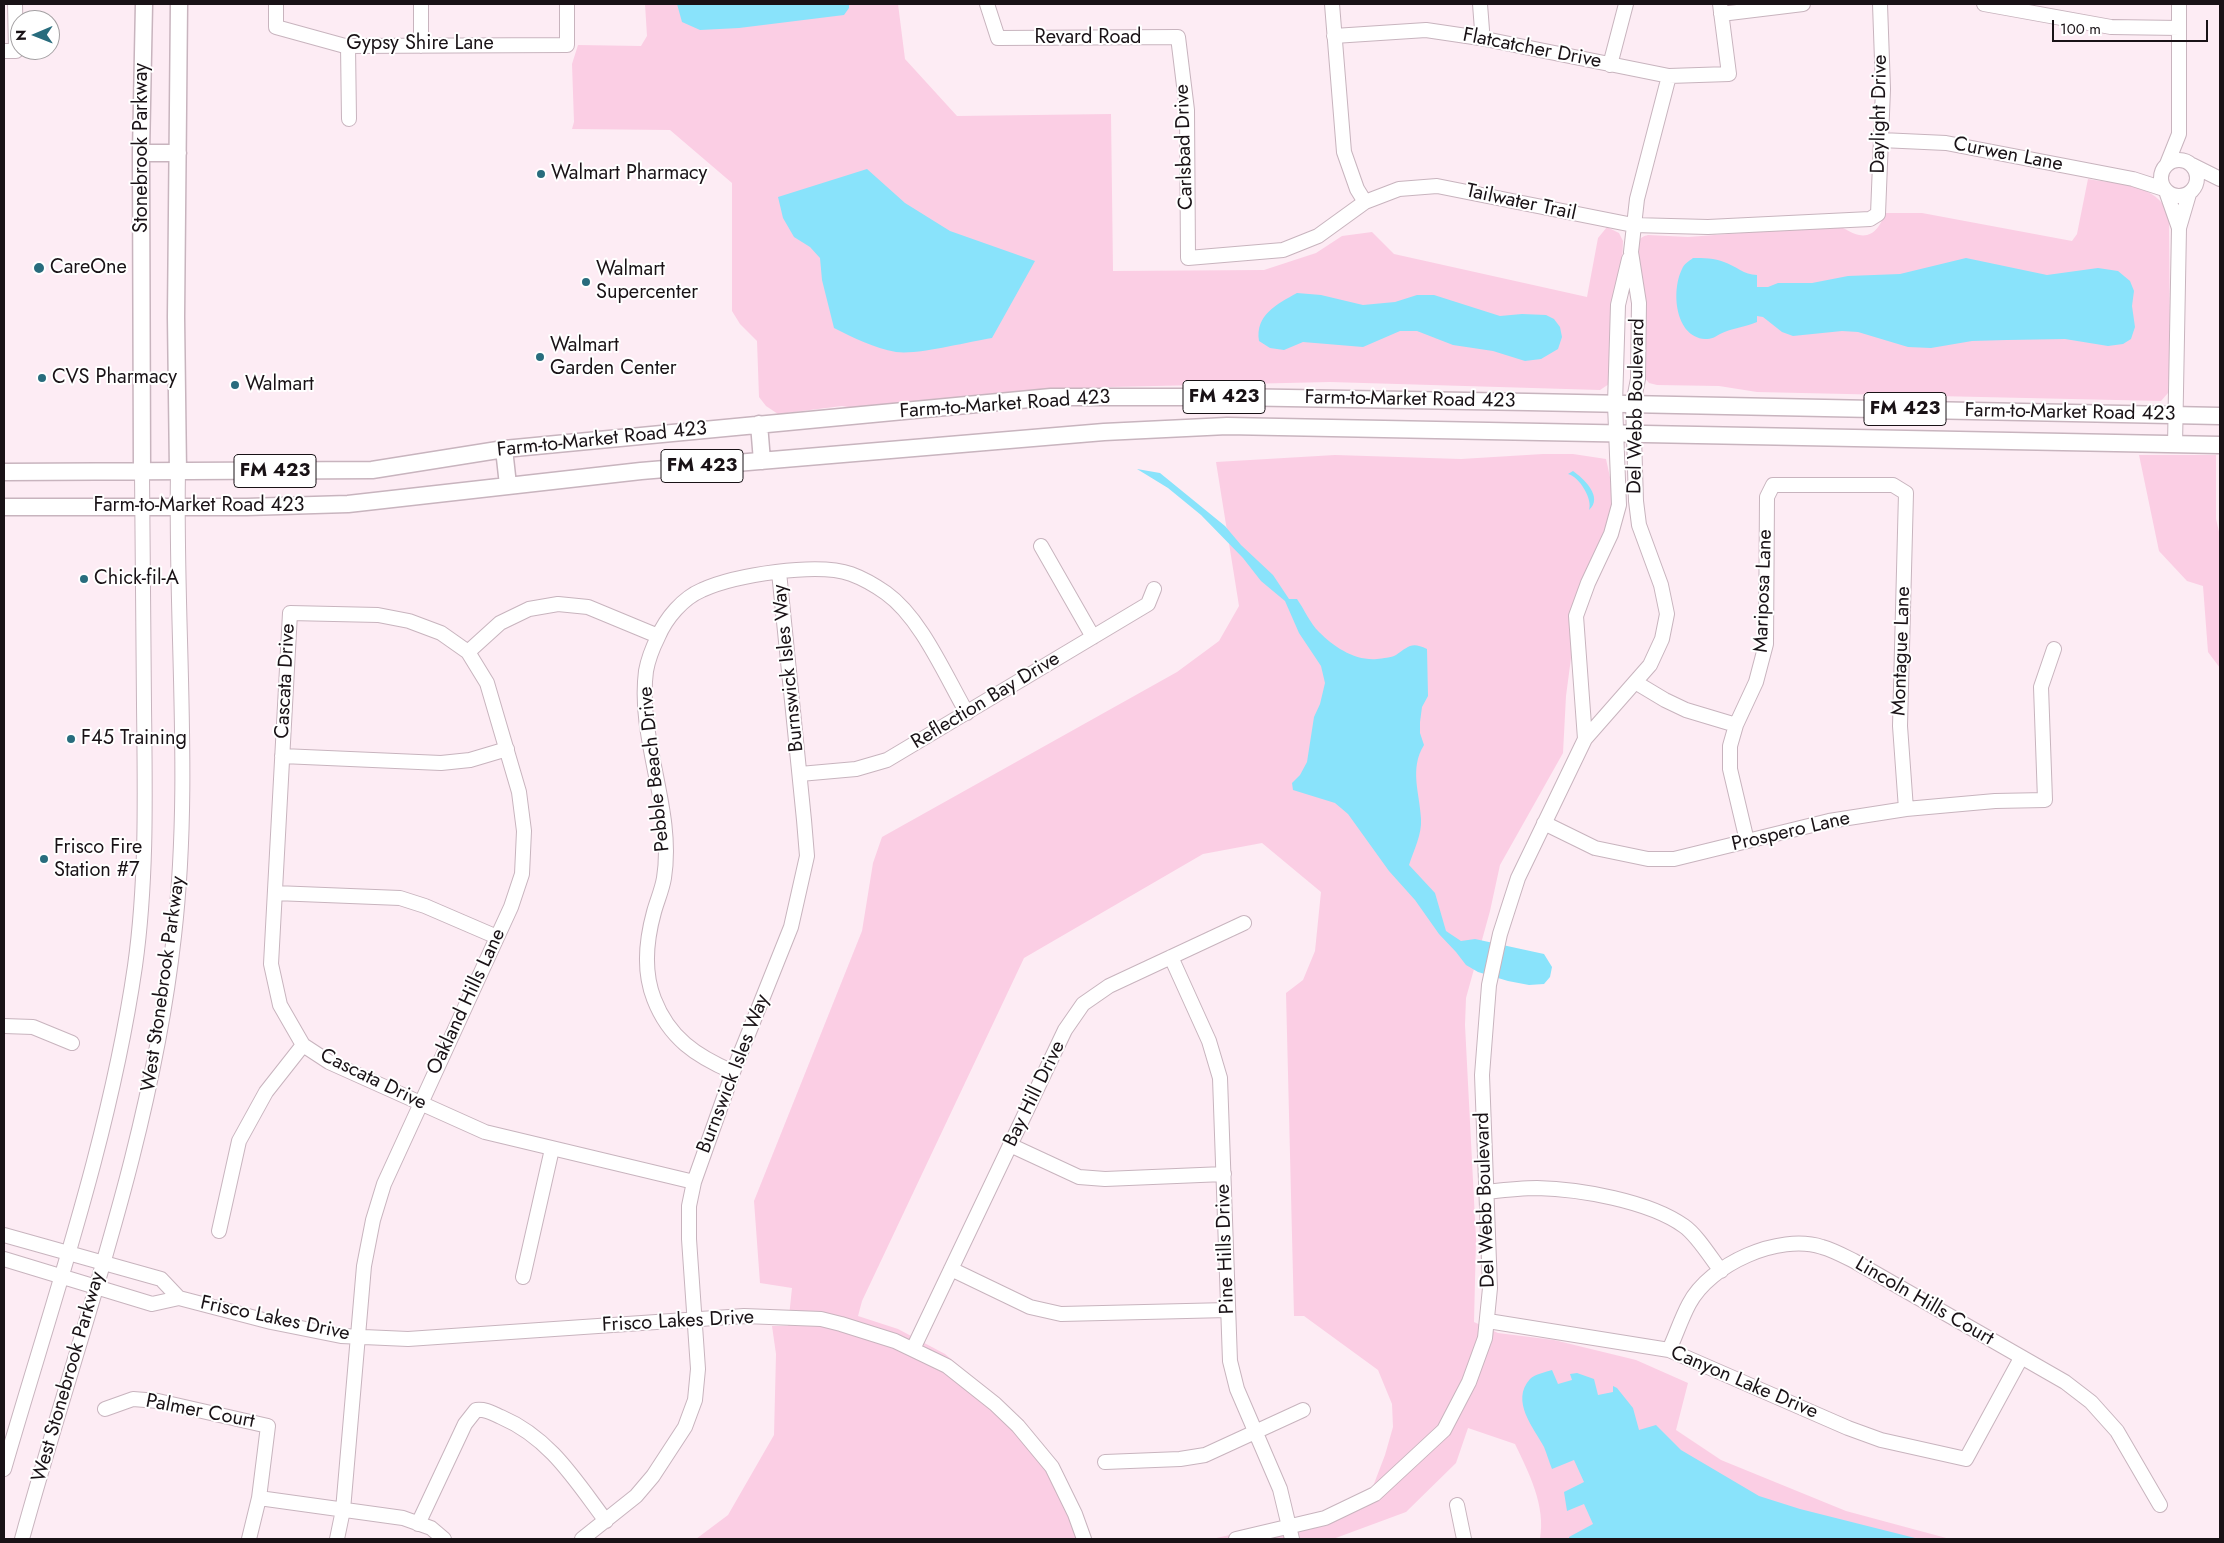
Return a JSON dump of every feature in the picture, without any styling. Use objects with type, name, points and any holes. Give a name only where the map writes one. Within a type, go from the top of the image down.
[{"type":"main road","name":"Stonebrook Parkway","points":[[142,472],[141,153],[144,4]]},
{"type":"main road","name":"Stonebrook Parkway","points":[[178,472],[179,4]]},
{"type":"main road","points":[[141,153],[178,153]]},
{"type":"main road","name":"Farm-to-Market Road 423","points":[[4,472],[372,470],[504,449],[1051,397],[1228,397],[2220,416]]},
{"type":"main road","points":[[759,424],[762,461]]},
{"type":"main road","name":"Farm-to-Market Road 423","points":[[4,507],[177,507],[348,504],[641,471],[1104,432],[1227,426],[2220,445]]},
{"type":"main road","points":[[504,449],[508,485]]},
{"type":"street","name":"Gypsy Shire Lane","points":[[276,4],[276,27],[348,46],[567,45],[567,4]]},
{"type":"street","points":[[421,4],[421,46]]},
{"type":"street","name":"Revard Road","points":[[987,4],[998,38],[1178,37]]},
{"type":"street","points":[[1332,4],[1344,152],[1357,189],[1365,202]]},
{"type":"street","points":[[1480,4],[1482,30],[1480,38]]},
{"type":"street","points":[[1610,65],[1626,4]]},
{"type":"street","points":[[1720,9],[1803,4]]},
{"type":"street","name":"Daylight Drive","points":[[1870,219],[1878,214],[1883,89],[1880,4]]},
{"type":"street","points":[[1984,4],[2111,27],[2179,28]]},
{"type":"street","points":[[2176,444],[2179,228],[2190,192],[2197,178],[2179,134],[2179,4]]},
{"type":"street","name":"Flatcatcher Drive","points":[[1334,36],[1426,30],[1480,38],[1669,76],[1729,74],[1720,9]]},
{"type":"street","name":"Carlsbad Drive","points":[[1178,37],[1187,110],[1188,258]]},
{"type":"street","points":[[348,46],[349,119]]},
{"type":"street","name":"Del Webb Boulevard","points":[[1585,739],[1576,616],[1588,583],[1611,534],[1619,505],[1615,404],[1618,305],[1631,252],[1637,199],[1669,76]]},
{"type":"street","points":[[2179,134],[2160,179],[2179,228]]},
{"type":"street","name":"Curwen Lane","points":[[1881,140],[1946,143],[2133,178],[2165,190]]},
{"type":"street","points":[[2165,166],[2180,160],[2220,179]]},
{"type":"street","name":"Curwen Lane","points":[[2133,178],[2165,166]]},
{"type":"street","points":[[2165,190],[2176,197],[2200,190],[2220,179]]},
{"type":"street","name":"Tailwater Trail","points":[[1188,258],[1283,250],[1318,236],[1365,202],[1399,189],[1437,186],[1633,225],[1708,227],[1870,219]]},
{"type":"street","name":"Del Webb Boulevard","points":[[1236,1539],[1290,1533],[1376,1494],[1444,1430],[1468,1382],[1485,1338],[1490,1288],[1482,1075],[1489,985],[1500,934],[1518,878],[1585,739],[1650,664],[1662,639],[1667,614],[1661,585],[1638,525],[1633,404],[1638,379],[1639,303],[1631,252]]},
{"type":"street","name":"West Stonebrook Parkway","points":[[4,1469],[98,1150],[120,1053],[138,938],[147,816],[142,472]]},
{"type":"street","name":"West Stonebrook Parkway","points":[[22,1539],[103,1262],[148,1099],[163,1017],[182,860],[178,472]]},
{"type":"street","name":"Montague Lane","points":[[1773,485],[1894,485],[1906,492],[1900,726],[1906,809]]},
{"type":"street","name":"Mariposa Lane","points":[[1747,841],[1730,768],[1730,746],[1736,725],[1756,682],[1766,644],[1766,497],[1773,485]]},
{"type":"street","points":[[1041,546],[1093,637]]},
{"type":"street","name":"Pebble Beach Drive","points":[[733,1072],[706,1060],[690,1050],[668,1027],[654,998],[648,971],[646,942],[664,878],[665,838],[646,704],[646,670],[658,636],[676,608],[700,590],[728,581],[779,572],[820,570],[850,574],[885,592],[903,607],[918,627],[967,713]]},
{"type":"street","name":"Burnswick Isles Way","points":[[582,1539],[636,1496],[653,1476],[685,1427],[695,1400],[698,1369],[689,1239],[689,1206],[694,1182],[733,1072],[791,927],[800,892],[806,856],[800,774],[779,572]]},
{"type":"street","name":"Reflection Bay Drive","points":[[800,774],[856,769],[887,760],[1148,604],[1154,589]]},
{"type":"street","points":[[468,652],[500,623],[529,609],[558,604],[588,607],[658,636]]},
{"type":"street","name":"Oakland Hills Lane","points":[[290,613],[378,616],[409,621],[441,633],[468,652],[487,682],[520,800],[524,832],[522,874],[511,907],[384,1184],[373,1220],[364,1266],[343,1510],[337,1539]]},
{"type":"street","name":"Cascata Drive","points":[[290,613],[271,964],[280,1005],[303,1045],[329,1062],[485,1132],[694,1182]]},
{"type":"street","name":"Prospero Lane","points":[[1544,823],[1595,848],[1648,859],[1674,859],[1829,821],[1906,809],[1995,800],[2045,800],[2041,687],[2054,649]]},
{"type":"street","points":[[1635,682],[1686,710],[1736,725]]},
{"type":"street","points":[[282,756],[441,762],[470,760],[507,749]]},
{"type":"street","points":[[275,893],[400,898],[425,906],[497,937]]},
{"type":"street","name":"Bay Hill Drive","points":[[913,1349],[1065,1030],[1083,1004],[1109,986],[1244,923]]},
{"type":"street","name":"Pine Hills Drive","points":[[1171,957],[1209,1041],[1220,1078],[1230,1361],[1237,1389],[1257,1431],[1280,1489],[1290,1533]]},
{"type":"street","points":[[4,1026],[33,1027],[72,1043]]},
{"type":"street","points":[[219,1231],[239,1141],[266,1092],[303,1045]]},
{"type":"street","points":[[1010,1145],[1079,1177],[1105,1179],[1224,1174]]},
{"type":"street","points":[[523,1277],[552,1149]]},
{"type":"street","points":[[1487,1192],[1537,1188],[1561,1190],[1623,1201],[1657,1211],[1686,1228],[1721,1271]]},
{"type":"street","name":"Frisco Lakes Drive","points":[[4,1235],[161,1279],[179,1298]]},
{"type":"street","name":"Lincoln Hills Court","points":[[1669,1350],[1690,1303],[1710,1277],[1748,1255],[1784,1244],[1821,1246],[1854,1261],[2064,1382],[2092,1402],[2117,1432],[2160,1505]]},
{"type":"street","name":"Frisco Lakes Drive","points":[[4,1259],[152,1304],[179,1298],[271,1322],[341,1336],[408,1339],[744,1316],[821,1319],[895,1341],[913,1349],[947,1366],[991,1401],[1018,1426],[1052,1467],[1075,1514],[1084,1539]]},
{"type":"street","points":[[951,1269],[1030,1307],[1061,1314],[1228,1310]]},
{"type":"street","name":"Canyon Lake Drive","points":[[1488,1321],[1669,1350],[1848,1428],[1882,1440],[1966,1458],[2020,1358]]},
{"type":"street","name":"Palmer Court","points":[[105,1409],[134,1399],[158,1401],[268,1426],[259,1498]]},
{"type":"street","points":[[418,1524],[465,1424],[476,1410],[484,1409],[520,1425],[549,1448],[606,1521]]},
{"type":"street","points":[[1105,1462],[1180,1459],[1205,1455],[1303,1410]]},
{"type":"street","points":[[249,1539],[259,1498],[403,1518],[431,1528],[444,1539]]},
{"type":"street","points":[[1457,1505],[1464,1539]]},
{"type":"shaded area","points":[[645,4],[898,4],[905,59],[957,116],[1111,114],[1113,271],[1264,270],[1316,253],[1342,236],[1372,232],[1394,254],[1587,297],[1598,238],[1607,227],[1619,233],[1623,241],[1622,268],[1609,384],[1600,390],[1330,382],[1111,387],[858,409],[842,406],[778,414],[766,406],[759,397],[757,341],[740,324],[732,311],[732,183],[670,130],[572,129],[574,122],[572,64],[578,45],[641,46],[647,36]]},
{"type":"shaded area","points":[[2088,179],[2123,184],[2146,191],[2163,204],[2169,215],[2170,362],[2168,393],[2161,401],[1757,392],[1719,386],[1657,385],[1649,383],[1644,377],[1637,251],[1639,241],[1644,236],[1688,237],[1836,226],[1856,234],[1869,235],[1879,226],[1884,213],[1922,213],[2072,241],[2077,234]]},
{"type":"shaded area","points":[[1573,454],[1606,459],[1615,500],[1586,581],[1573,643],[1566,696],[1563,753],[1500,865],[1490,911],[1466,998],[1465,1025],[1476,1239],[1474,1322],[1498,1333],[1554,1340],[1636,1360],[1688,1383],[1676,1430],[1721,1460],[1846,1511],[1950,1539],[1540,1539],[1541,1514],[1535,1490],[1515,1444],[1468,1428],[1456,1463],[1406,1512],[1333,1539],[1212,1539],[1318,1515],[1372,1489],[1393,1427],[1392,1404],[1378,1370],[1304,1316],[1294,1316],[1286,993],[1303,980],[1315,951],[1321,892],[1262,843],[1203,854],[1024,958],[862,1301],[858,1316],[898,1329],[945,1354],[1023,1420],[1055,1461],[1083,1514],[1092,1539],[696,1539],[728,1515],[774,1435],[776,1354],[772,1326],[788,1326],[792,1288],[760,1283],[754,1201],[862,931],[873,863],[882,837],[1177,672],[1219,641],[1239,606],[1216,462],[1335,455],[1461,459]]},
{"type":"shaded area","points":[[2139,455],[2216,455],[2216,519],[2220,536],[2220,668],[2208,652],[2203,586],[2187,581],[2159,551]]},
{"type":"water","points":[[677,4],[849,4],[849,8],[844,15],[739,28],[700,30],[682,22]]},
{"type":"water","points":[[867,169],[905,203],[950,231],[1035,261],[992,338],[917,352],[896,352],[872,345],[834,328],[822,280],[820,258],[810,247],[794,237],[783,218],[778,197]]},
{"type":"water","points":[[1693,258],[1717,260],[1748,274],[1757,275],[1757,287],[1768,287],[1778,283],[1812,283],[1848,276],[1900,274],[1966,258],[2047,275],[2098,268],[2118,271],[2130,281],[2134,291],[2132,306],[2135,327],[2131,339],[2123,344],[2108,346],[2065,339],[1972,341],[1931,348],[1908,347],[1858,332],[1842,331],[1793,336],[1782,332],[1763,317],[1757,316],[1757,322],[1705,339],[1695,336],[1687,330],[1678,312],[1677,289],[1679,278],[1684,266]]},
{"type":"water","points":[[1297,293],[1321,295],[1363,305],[1395,302],[1417,295],[1434,295],[1500,316],[1522,314],[1546,315],[1554,319],[1560,327],[1562,337],[1558,349],[1541,359],[1525,361],[1493,351],[1453,345],[1417,331],[1400,331],[1363,347],[1303,342],[1284,350],[1270,348],[1259,341],[1260,324],[1269,311]]},
{"type":"water","points":[[1137,469],[1160,473],[1225,526],[1241,545],[1273,575],[1289,599],[1297,599],[1319,632],[1338,648],[1361,658],[1369,659],[1392,657],[1413,645],[1427,649],[1428,696],[1422,707],[1420,722],[1420,733],[1424,745],[1417,763],[1416,772],[1421,825],[1409,865],[1435,893],[1446,931],[1461,941],[1475,939],[1544,954],[1552,967],[1550,977],[1544,984],[1529,985],[1508,981],[1478,972],[1466,965],[1439,934],[1415,900],[1389,871],[1348,814],[1335,803],[1293,790],[1292,783],[1300,775],[1307,762],[1314,717],[1320,704],[1325,683],[1321,666],[1299,633],[1285,601],[1261,581],[1243,558],[1201,515],[1168,488]]},
{"type":"water","points":[[1573,471],[1582,478],[1593,494],[1593,505],[1589,510],[1590,506],[1585,489],[1577,479],[1568,474]]},
{"type":"water","points":[[1552,1370],[1558,1384],[1572,1380],[1570,1374],[1577,1373],[1594,1379],[1598,1395],[1613,1392],[1613,1386],[1617,1388],[1633,1408],[1639,1430],[1656,1425],[1681,1450],[1759,1496],[1800,1509],[1919,1539],[1569,1539],[1569,1537],[1593,1524],[1584,1504],[1567,1511],[1564,1492],[1584,1482],[1574,1460],[1552,1469],[1544,1447],[1526,1414],[1522,1396],[1524,1387],[1532,1377]]},
{"type":"place","name":"Walmart Pharmacy","points":[[541,174]]},
{"type":"place","name":"CareOne","points":[[39,268]]},
{"type":"place","name":"Walmart Supercenter","points":[[586,282]]},
{"type":"place","name":"Walmart Garden Center","points":[[540,357]]},
{"type":"place","name":"CVS Pharmacy","points":[[42,378]]},
{"type":"place","name":"Walmart","points":[[235,385]]},
{"type":"place","name":"Chick-fil-A","points":[[84,579]]},
{"type":"place","name":"F45 Training","points":[[71,739]]},
{"type":"place","name":"Frisco Fire Station #7","points":[[44,859]]}]
